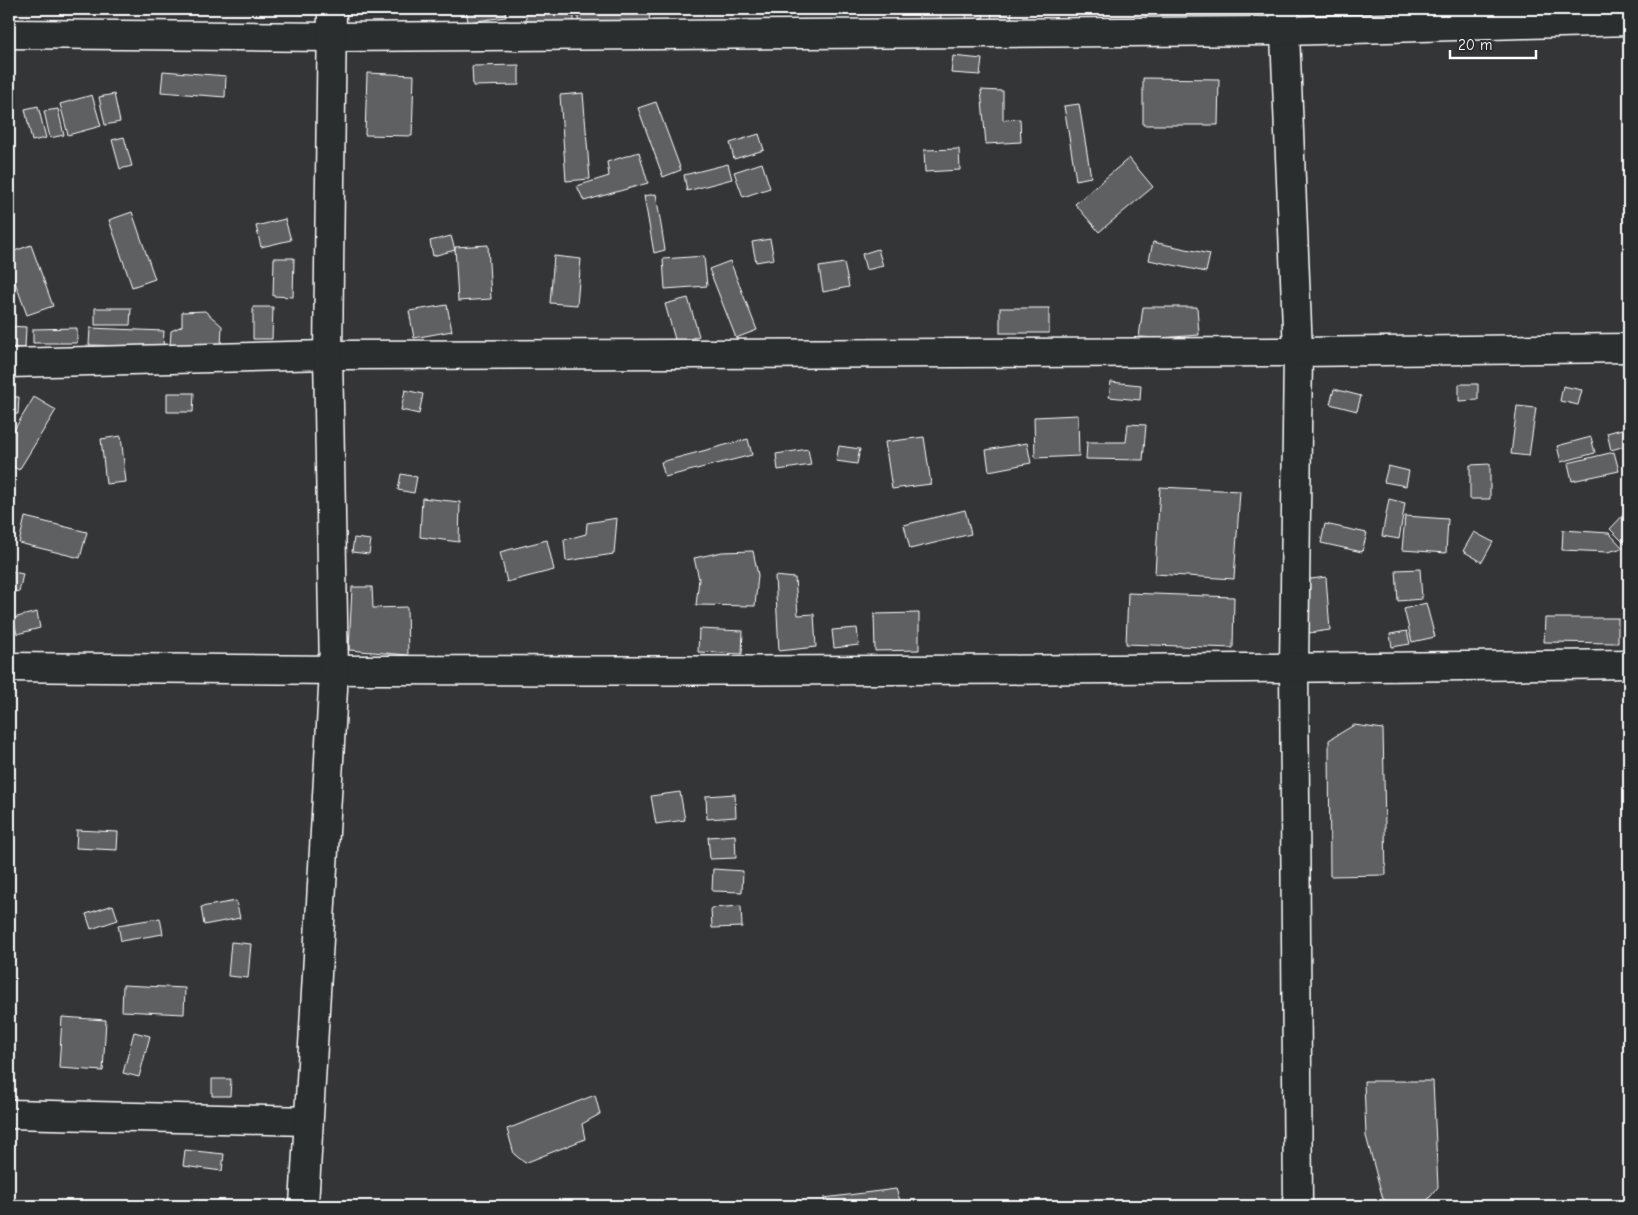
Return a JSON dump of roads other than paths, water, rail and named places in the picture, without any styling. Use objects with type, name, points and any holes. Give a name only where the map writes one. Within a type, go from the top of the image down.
[{"type":"street","points":[[304,1206],[334,671],[328,355],[332,9]]},
{"type":"street","points":[[1285,20],[1298,352],[1294,668],[1298,1206]]},
{"type":"street","points":[[9,34],[332,37],[1285,20],[1629,22]]},
{"type":"street","points":[[9,363],[328,355],[1298,352],[1629,348]]},
{"type":"street","points":[[9,667],[334,671],[1294,668],[1629,664]]},
{"type":"street","points":[[9,1114],[308,1121]]}]
